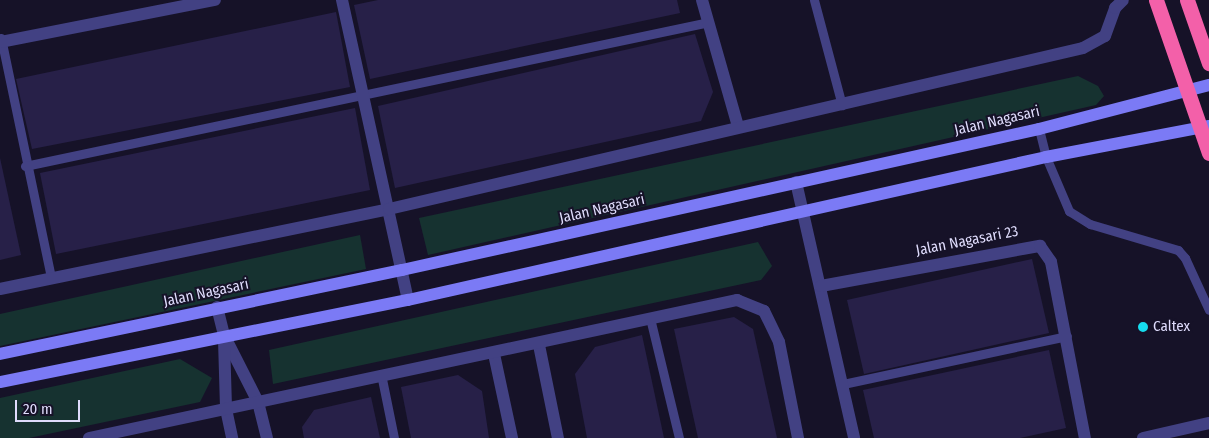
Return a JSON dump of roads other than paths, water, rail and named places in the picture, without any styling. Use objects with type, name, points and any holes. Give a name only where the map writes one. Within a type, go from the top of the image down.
[{"type":"highway","points":[[1156,0],[1204,126],[1209,153]]},
{"type":"highway","points":[[1187,0],[1209,63]]},
{"type":"street","points":[[1,40],[215,0]]},
{"type":"street","points":[[342,0],[408,300]]},
{"type":"street","points":[[702,0],[738,126]]},
{"type":"street","points":[[0,289],[389,209],[738,126],[842,105],[1083,48],[1105,36],[1115,8],[1123,0]]},
{"type":"street","name":"Jalan Nagasari","points":[[0,354],[217,306],[402,270],[1039,128],[1209,85]]},
{"type":"street","points":[[0,382],[224,335],[408,300],[1046,157],[1204,126]]},
{"type":"street","points":[[796,182],[854,438]]},
{"type":"street","name":"Jalan Nagasari 23","points":[[821,286],[1040,246],[1051,262],[1067,336],[1085,438]]},
{"type":"street","points":[[89,438],[107,436],[381,374],[539,345],[650,318],[737,300],[764,311],[779,342],[798,438]]},
{"type":"street","points":[[217,306],[224,335],[226,409],[232,438]]},
{"type":"street","points":[[224,335],[258,402],[267,438]]},
{"type":"street","points":[[539,345],[558,438]]},
{"type":"street","points":[[494,354],[512,438]]},
{"type":"street","points":[[1143,438],[1209,423]]},
{"type":"lane","points":[[814,0],[842,105]]},
{"type":"lane","points":[[25,166],[709,22]]},
{"type":"lane","points":[[1,40],[25,166],[51,277]]},
{"type":"lane","points":[[1039,128],[1046,157],[1075,217],[1178,250],[1185,258],[1209,310]]},
{"type":"lane","points":[[650,318],[679,438]]},
{"type":"lane","points":[[842,384],[1067,336]]},
{"type":"lane","points":[[381,374],[394,438]]},
{"type":"place","name":"Caltex","points":[[1143,327]]}]
